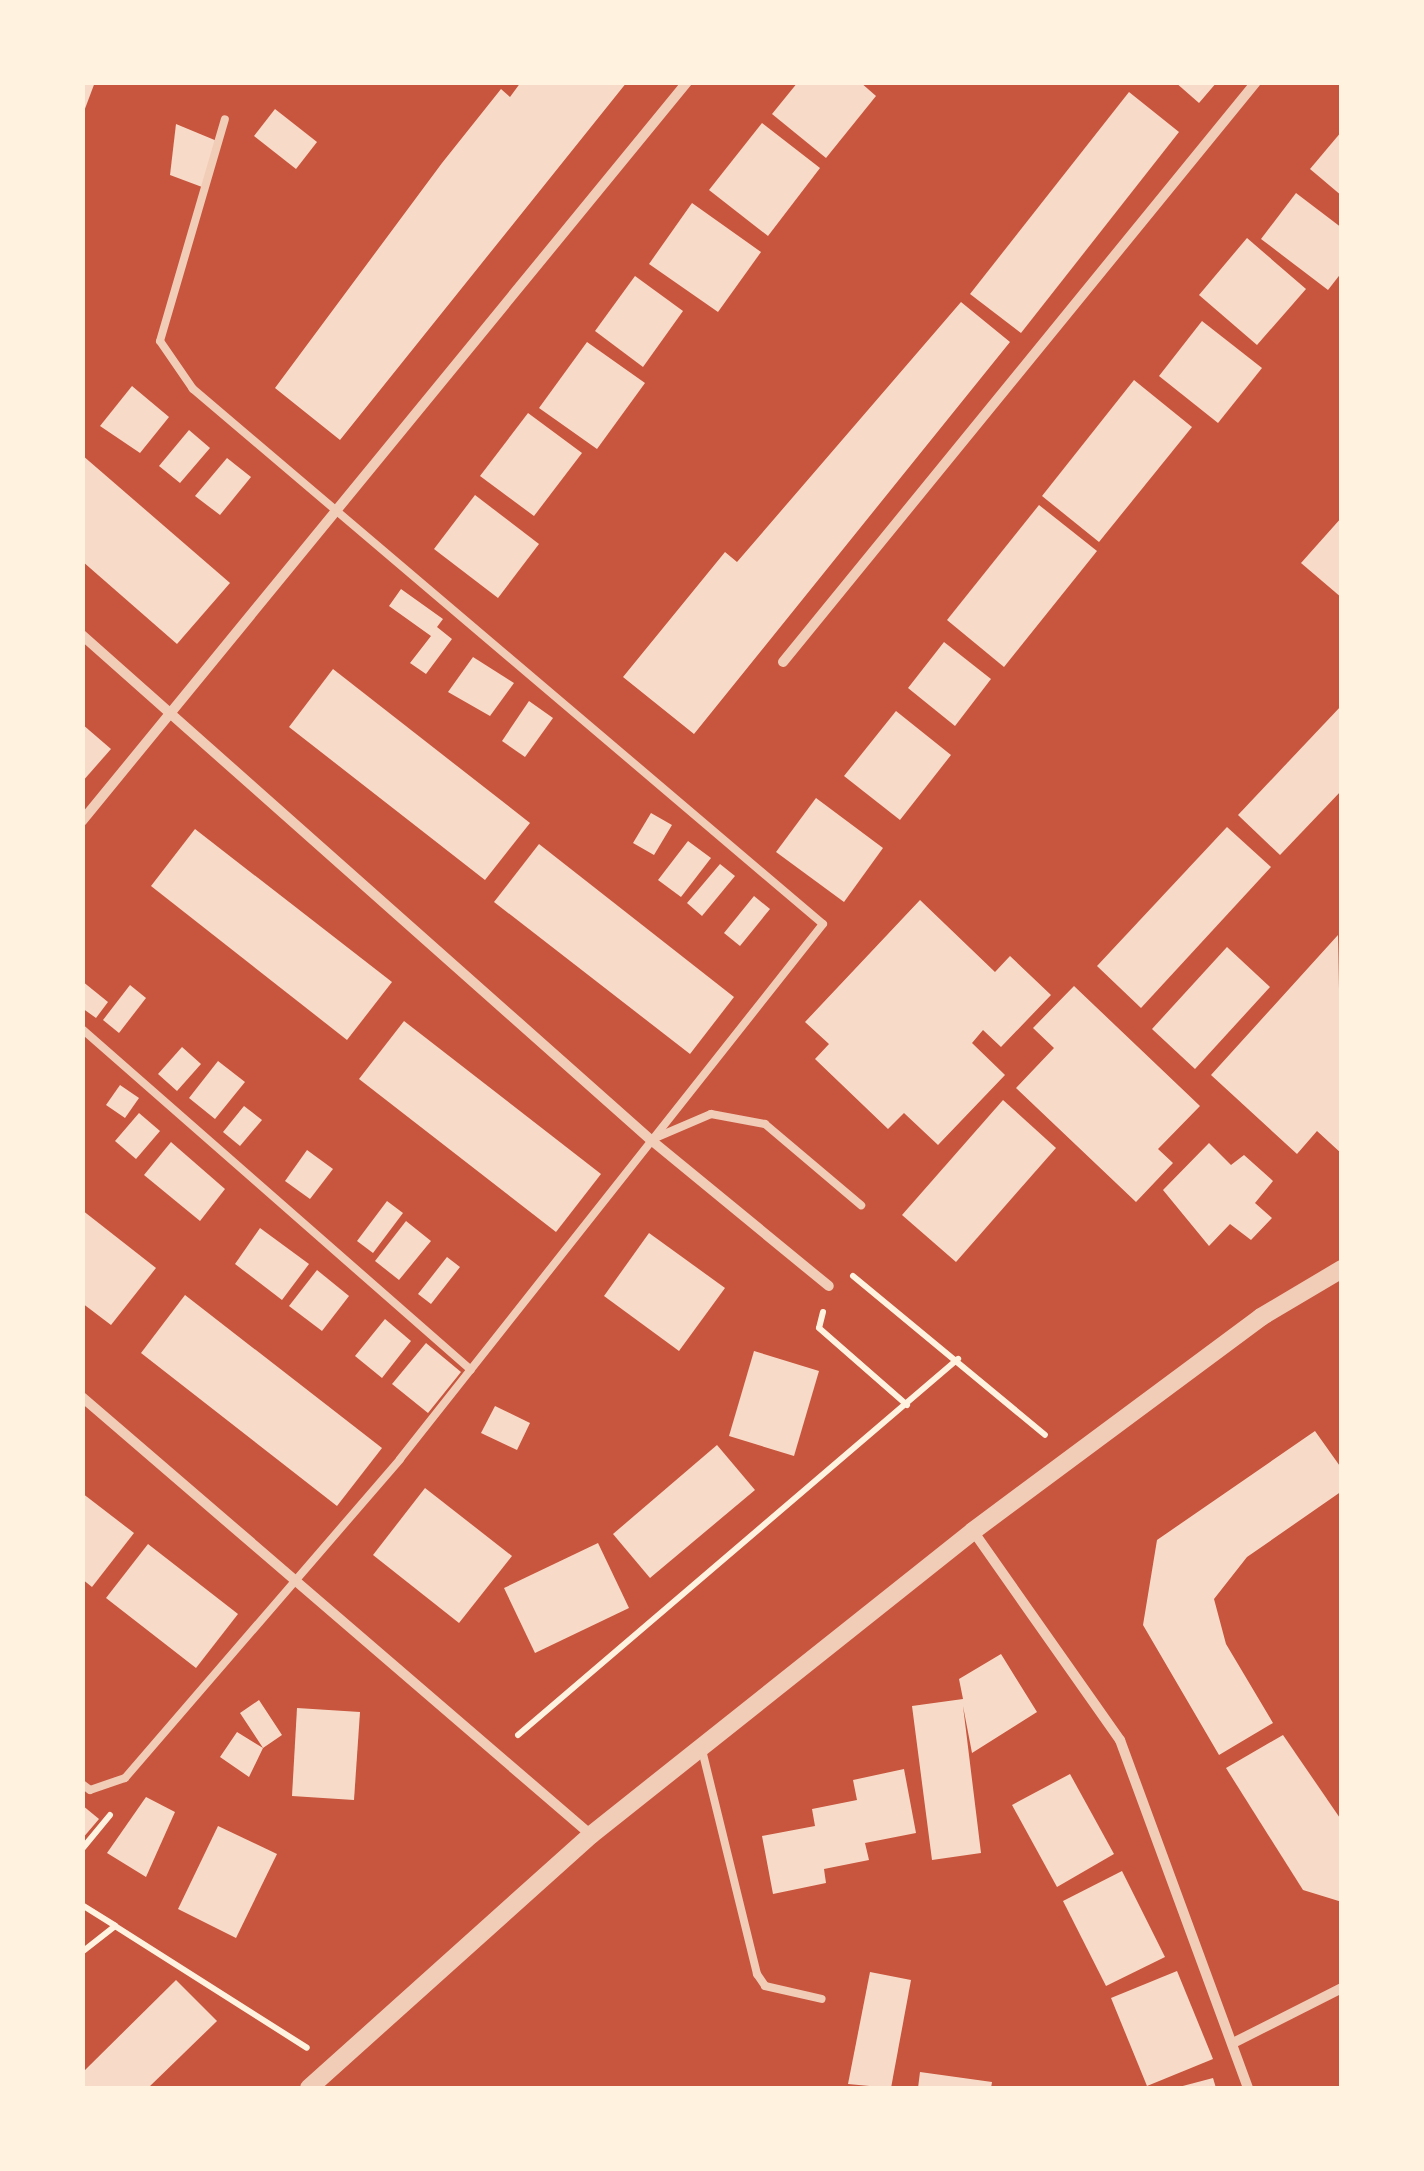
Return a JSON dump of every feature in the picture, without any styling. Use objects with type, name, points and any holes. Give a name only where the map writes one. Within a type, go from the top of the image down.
[{"type":"street","points":[[82,821],[687,82]]},
{"type":"street","points":[[783,662],[1256,82]]},
{"type":"street","points":[[82,635],[174,711],[651,1140],[830,1286]]},
{"type":"street","points":[[309,2088],[591,1836],[973,1532],[1261,1317],[1342,1269]]},
{"type":"street","points":[[82,1397],[294,1575],[494,1755],[591,1836]]},
{"type":"street","points":[[973,1532],[1120,1740],[1238,2041],[1248,2088]]},
{"type":"street","points":[[1238,2041],[1342,1988]]},
{"type":"lane","points":[[82,1784],[90,1790],[124,1778],[471,1370],[823,924],[193,390],[160,341],[224,119]]},
{"type":"lane","points":[[82,1030],[471,1370]]},
{"type":"lane","points":[[651,1140],[711,1114],[766,1124],[861,1205]]},
{"type":"lane","points":[[702,1750],[756,1974],[764,1986],[822,1998]]},
{"type":"path","points":[[907,1405],[818,1328],[830,1286],[859,1274],[1073,1458]]},
{"type":"path","points":[[494,1755],[958,1359]]},
{"type":"path","points":[[82,1905],[337,2066]]},
{"type":"path","points":[[82,1952],[115,1926]]},
{"type":"building","points":[[82,82],[95,82],[83,114],[82,114]]},
{"type":"building","points":[[521,82],[627,82],[340,440],[275,388],[501,89],[510,97]]},
{"type":"building","points":[[798,82],[860,82],[876,96],[826,158],[772,114]]},
{"type":"building","points":[[1175,82],[1217,82],[1199,103]]},
{"type":"building","points":[[1129,92],[1179,132],[1021,333],[970,294]]},
{"type":"building","points":[[275,109],[317,142],[296,169],[254,136]]},
{"type":"building","points":[[762,123],[820,168],[768,236],[709,190]]},
{"type":"building","points":[[176,124],[217,141],[202,187],[170,175]]},
{"type":"building","points":[[1342,131],[1342,196],[1310,169]]},
{"type":"building","points":[[1296,193],[1342,228],[1342,272],[1328,290],[1261,239]]},
{"type":"building","points":[[692,203],[761,252],[718,312],[649,264]]},
{"type":"building","points":[[1247,238],[1306,289],[1257,345],[1199,295]]},
{"type":"building","points":[[635,276],[683,311],[643,367],[595,331]]},
{"type":"building","points":[[961,302],[1010,342],[694,734],[623,677],[725,552],[737,562]]},
{"type":"building","points":[[1202,321],[1262,368],[1218,423],[1159,376]]},
{"type":"building","points":[[587,342],[645,383],[597,449],[539,408]]},
{"type":"building","points":[[1134,380],[1192,427],[1099,542],[1042,496]]},
{"type":"building","points":[[132,386],[169,417],[140,453],[100,426]]},
{"type":"building","points":[[528,413],[582,453],[534,516],[480,476]]},
{"type":"building","points":[[189,430],[210,448],[180,483],[159,466]]},
{"type":"building","points":[[82,455],[230,583],[177,644],[82,561]]},
{"type":"building","points":[[227,458],[251,477],[220,515],[195,496]]},
{"type":"building","points":[[475,495],[539,544],[498,598],[434,549]]},
{"type":"building","points":[[1039,505],[1097,551],[1004,667],[947,620]]},
{"type":"building","points":[[1342,517],[1342,598],[1301,563]]},
{"type":"building","points":[[401,589],[443,619],[437,627],[452,639],[426,674],[410,663],[431,636],[389,606]]},
{"type":"building","points":[[944,642],[991,679],[955,726],[908,688]]},
{"type":"building","points":[[473,657],[514,683],[490,716],[448,692]]},
{"type":"building","points":[[333,669],[530,823],[485,880],[289,727]]},
{"type":"building","points":[[529,701],[553,718],[525,757],[502,741]]},
{"type":"building","points":[[1342,705],[1342,790],[1280,855],[1238,815]]},
{"type":"building","points":[[896,711],[951,755],[900,820],[844,776]]},
{"type":"building","points":[[82,724],[111,749],[82,782]]},
{"type":"building","points":[[816,798],[883,848],[844,902],[776,852]]},
{"type":"building","points":[[651,813],[672,825],[654,855],[633,843]]},
{"type":"building","points":[[1227,827],[1271,867],[1141,1008],[1097,966]]},
{"type":"building","points":[[195,829],[392,982],[347,1040],[151,886]]},
{"type":"building","points":[[688,841],[711,858],[681,897],[658,880]]},
{"type":"building","points":[[539,844],[734,997],[690,1054],[494,902]]},
{"type":"building","points":[[720,864],[735,876],[702,916],[687,903]]},
{"type":"building","points":[[754,896],[770,909],[740,946],[724,933]]},
{"type":"building","points":[[920,900],[995,972],[1010,956],[1051,995],[1001,1047],[983,1030],[972,1043],[1005,1075],[938,1145],[904,1113],[888,1129],[815,1059],[829,1044],[805,1022]]},
{"type":"building","points":[[1338,935],[1342,1154],[1317,1131],[1297,1154],[1211,1075]]},
{"type":"building","points":[[1227,947],[1270,987],[1195,1069],[1152,1029]]},
{"type":"building","points":[[82,981],[108,1002],[96,1018],[82,1008]]},
{"type":"building","points":[[130,985],[146,998],[119,1033],[103,1020]]},
{"type":"building","points":[[1074,986],[1200,1106],[1158,1149],[1173,1163],[1136,1202],[1016,1088],[1054,1048],[1033,1028]]},
{"type":"building","points":[[404,1021],[601,1174],[556,1232],[359,1079]]},
{"type":"building","points":[[182,1047],[201,1064],[177,1091],[158,1074]]},
{"type":"building","points":[[218,1061],[245,1082],[215,1119],[189,1098]]},
{"type":"building","points":[[120,1085],[139,1098],[125,1118],[106,1105]]},
{"type":"building","points":[[1003,1100],[1056,1148],[956,1262],[902,1215]]},
{"type":"building","points":[[244,1106],[262,1120],[240,1146],[223,1132]]},
{"type":"building","points":[[139,1113],[160,1131],[136,1159],[115,1141]]},
{"type":"building","points":[[171,1142],[225,1189],[200,1221],[144,1175]]},
{"type":"building","points":[[1209,1143],[1231,1165],[1244,1155],[1273,1181],[1255,1203],[1272,1218],[1251,1240],[1230,1224],[1209,1246],[1163,1190]]},
{"type":"building","points":[[307,1150],[333,1169],[310,1199],[285,1181]]},
{"type":"building","points":[[387,1201],[403,1213],[373,1253],[357,1241]]},
{"type":"building","points":[[82,1210],[156,1268],[111,1325],[82,1303]]},
{"type":"building","points":[[406,1221],[431,1241],[399,1280],[375,1261]]},
{"type":"building","points":[[260,1228],[309,1264],[282,1300],[235,1264]]},
{"type":"building","points":[[649,1233],[725,1288],[679,1351],[604,1296]]},
{"type":"building","points":[[447,1257],[460,1267],[431,1304],[418,1294]]},
{"type":"building","points":[[317,1270],[349,1296],[322,1331],[289,1306]]},
{"type":"building","points":[[185,1295],[382,1448],[337,1506],[141,1353]]},
{"type":"building","points":[[385,1319],[411,1341],[382,1378],[355,1356]]},
{"type":"building","points":[[426,1343],[461,1372],[428,1413],[392,1384]]},
{"type":"building","points":[[754,1351],[819,1371],[794,1456],[729,1436]]},
{"type":"building","points":[[495,1406],[530,1423],[517,1450],[481,1433]]},
{"type":"building","points":[[1315,1431],[1342,1469],[1342,1491],[1247,1557],[1214,1599],[1226,1644],[1273,1723],[1219,1755],[1143,1625],[1157,1540]]},
{"type":"building","points":[[717,1445],[755,1490],[650,1578],[613,1534]]},
{"type":"building","points":[[425,1488],[512,1556],[459,1623],[373,1555]]},
{"type":"building","points":[[82,1493],[134,1533],[92,1587],[82,1579]]},
{"type":"building","points":[[598,1543],[629,1608],[535,1653],[504,1588]]},
{"type":"building","points":[[148,1544],[238,1614],[196,1668],[106,1598]]},
{"type":"building","points":[[1001,1654],[1037,1712],[972,1753],[963,1706],[981,1853],[932,1860],[912,1706],[963,1699],[959,1679]]},
{"type":"building","points":[[259,1700],[282,1735],[263,1748],[240,1713]]},
{"type":"building","points":[[297,1708],[360,1712],[354,1800],[292,1796]]},
{"type":"building","points":[[237,1732],[263,1748],[249,1777],[220,1757]]},
{"type":"building","points":[[1283,1735],[1342,1821],[1342,1902],[1303,1890],[1226,1768]]},
{"type":"building","points":[[904,1769],[916,1833],[865,1843],[869,1860],[824,1869],[826,1883],[773,1894],[762,1836],[815,1826],[812,1809],[857,1800],[853,1780]]},
{"type":"building","points":[[1070,1774],[1114,1854],[1057,1887],[1012,1805]]},
{"type":"building","points":[[146,1797],[175,1812],[146,1877],[107,1853]]},
{"type":"building","points":[[82,1805],[99,1819],[82,1839]]},
{"type":"building","points":[[218,1826],[277,1854],[236,1938],[178,1909]]},
{"type":"building","points":[[1122,1871],[1165,1957],[1106,1986],[1063,1901]]},
{"type":"building","points":[[1177,1971],[1213,2059],[1147,2086],[1111,1998]]},
{"type":"building","points":[[870,1972],[911,1980],[891,2088],[848,2084]]},
{"type":"building","points":[[176,1980],[217,2021],[148,2088],[82,2088],[82,2073]]},
{"type":"building","points":[[920,2072],[992,2082],[991,2088],[918,2088]]},
{"type":"building","points":[[1213,2078],[1216,2088],[1179,2088],[1179,2087]]}]
